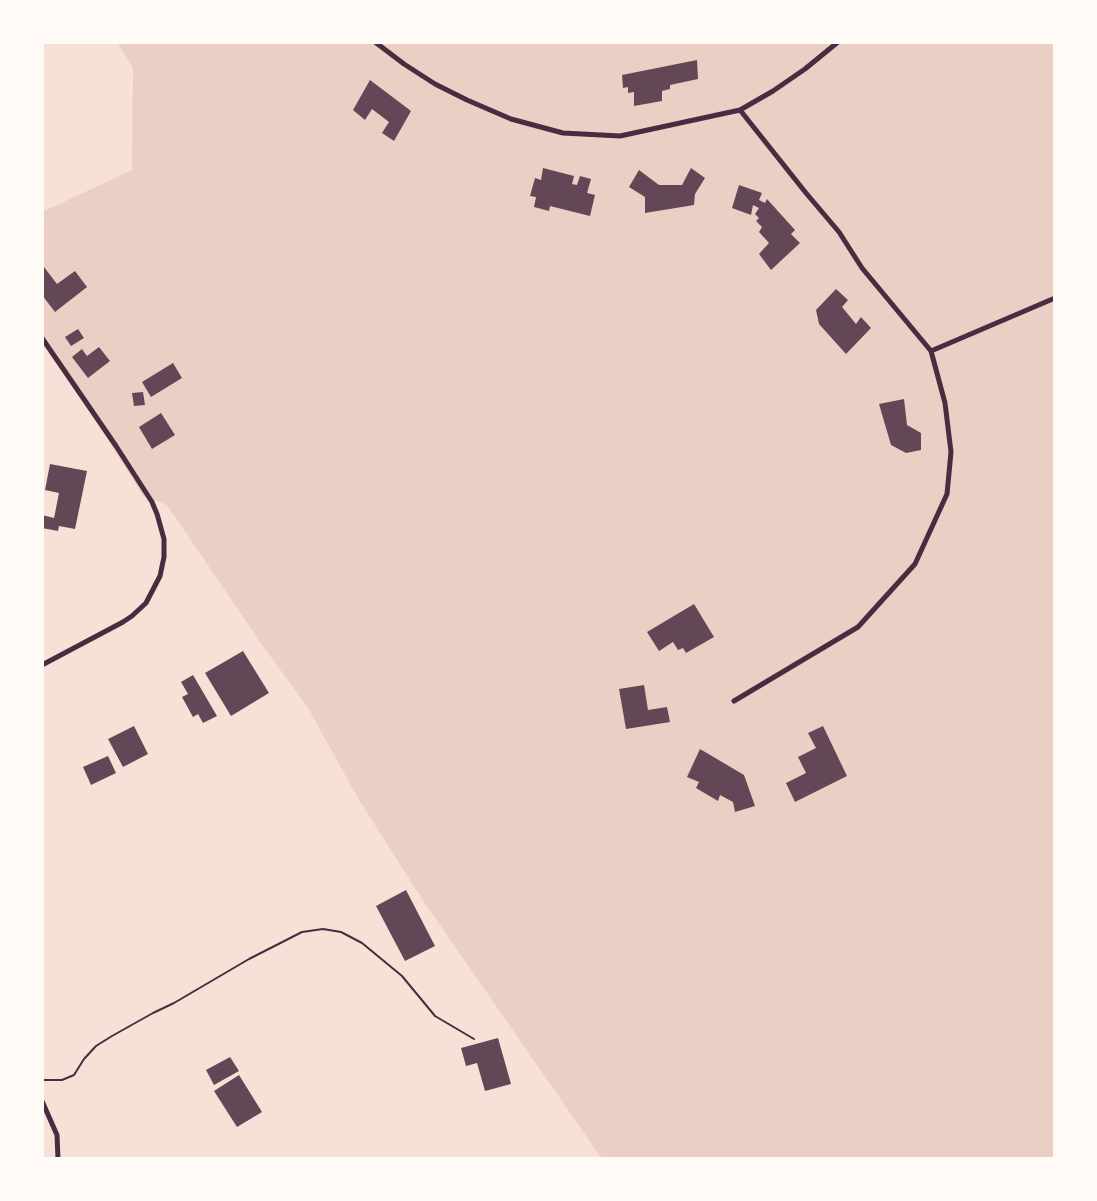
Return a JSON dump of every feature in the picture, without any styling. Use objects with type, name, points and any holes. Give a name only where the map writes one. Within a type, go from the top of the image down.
[{"type":"street","points":[[375,42],[435,84],[511,119],[563,133],[620,136],[740,110],[805,69],[838,42]]},
{"type":"street","points":[[734,701],[858,627],[915,564],[947,494],[951,452],[945,403],[931,351],[862,268],[839,232],[740,110]]},
{"type":"street","points":[[931,351],[1055,298]]},
{"type":"street","points":[[42,338],[152,502],[164,539],[164,557],[160,576],[146,603],[123,622],[42,665]]},
{"type":"street","points":[[42,1101],[57,1136],[58,1159]]},
{"type":"lane","points":[[42,1080],[62,1080],[74,1075],[96,1046],[112,1036],[302,932],[322,929],[341,932],[362,943],[402,976],[435,1016],[474,1039]]},
{"type":"shaded area","points":[[117,42],[1055,42],[1055,1159],[602,1159],[424,902],[359,800],[308,708],[167,505],[143,496],[42,335],[42,212],[132,170],[133,68]]},
{"type":"building","points":[[697,60],[698,79],[670,85],[670,89],[662,91],[662,101],[634,106],[634,92],[628,93],[628,87],[623,88],[622,75]]},
{"type":"building","points":[[370,80],[411,111],[394,141],[382,133],[389,122],[372,109],[365,120],[353,110]]},
{"type":"building","points":[[543,168],[574,176],[572,184],[577,185],[580,176],[591,179],[587,193],[595,195],[590,216],[550,206],[549,211],[534,207],[536,197],[530,196],[535,178],[541,180]]},
{"type":"building","points":[[691,168],[705,178],[695,194],[694,205],[645,213],[645,197],[629,187],[639,170],[659,185],[682,185]]},
{"type":"building","points":[[739,185],[762,193],[759,200],[765,203],[767,199],[795,230],[791,234],[800,243],[771,270],[759,254],[769,243],[759,232],[762,227],[756,221],[759,218],[755,214],[759,208],[753,205],[751,215],[732,208]]},
{"type":"building","points":[[44,267],[57,284],[75,271],[87,287],[55,312],[42,295],[42,269]]},
{"type":"building","points":[[836,289],[848,300],[842,307],[856,324],[861,317],[871,328],[846,354],[819,324],[816,310]]},
{"type":"building","points":[[78,329],[84,338],[71,346],[65,337]]},
{"type":"building","points":[[99,347],[110,361],[88,378],[72,357],[82,349],[87,356]]},
{"type":"building","points":[[173,363],[182,378],[151,397],[142,382]]},
{"type":"building","points":[[143,392],[145,405],[134,406],[132,393]]},
{"type":"building","points":[[904,399],[907,425],[921,433],[921,450],[906,453],[891,445],[879,404]]},
{"type":"building","points":[[161,413],[175,435],[152,449],[139,427]]},
{"type":"building","points":[[50,464],[87,471],[75,529],[59,526],[58,531],[42,528],[42,515],[54,518],[59,493],[45,490]]},
{"type":"building","points":[[694,604],[714,637],[686,653],[683,648],[678,650],[673,642],[659,651],[647,632]]},
{"type":"building","points":[[243,651],[269,693],[231,716],[205,673]]},
{"type":"building","points":[[193,675],[217,716],[203,723],[198,714],[193,717],[182,697],[188,694],[181,682]]},
{"type":"building","points":[[644,685],[648,710],[667,707],[670,722],[626,729],[619,689]]},
{"type":"building","points":[[134,726],[148,754],[123,767],[108,739]]},
{"type":"building","points":[[823,726],[847,776],[795,802],[786,783],[806,773],[798,757],[816,748],[808,733]]},
{"type":"building","points":[[700,749],[744,775],[755,806],[735,812],[733,802],[720,795],[718,801],[696,788],[699,782],[687,777]]},
{"type":"building","points":[[108,756],[116,773],[91,785],[83,767]]},
{"type":"building","points":[[406,890],[435,946],[405,961],[376,906]]},
{"type":"building","points":[[498,1038],[511,1084],[485,1091],[477,1063],[466,1066],[461,1048]]},
{"type":"building","points":[[230,1057],[239,1071],[214,1085],[206,1070]]},
{"type":"building","points":[[239,1075],[262,1112],[237,1127],[214,1091]]}]
